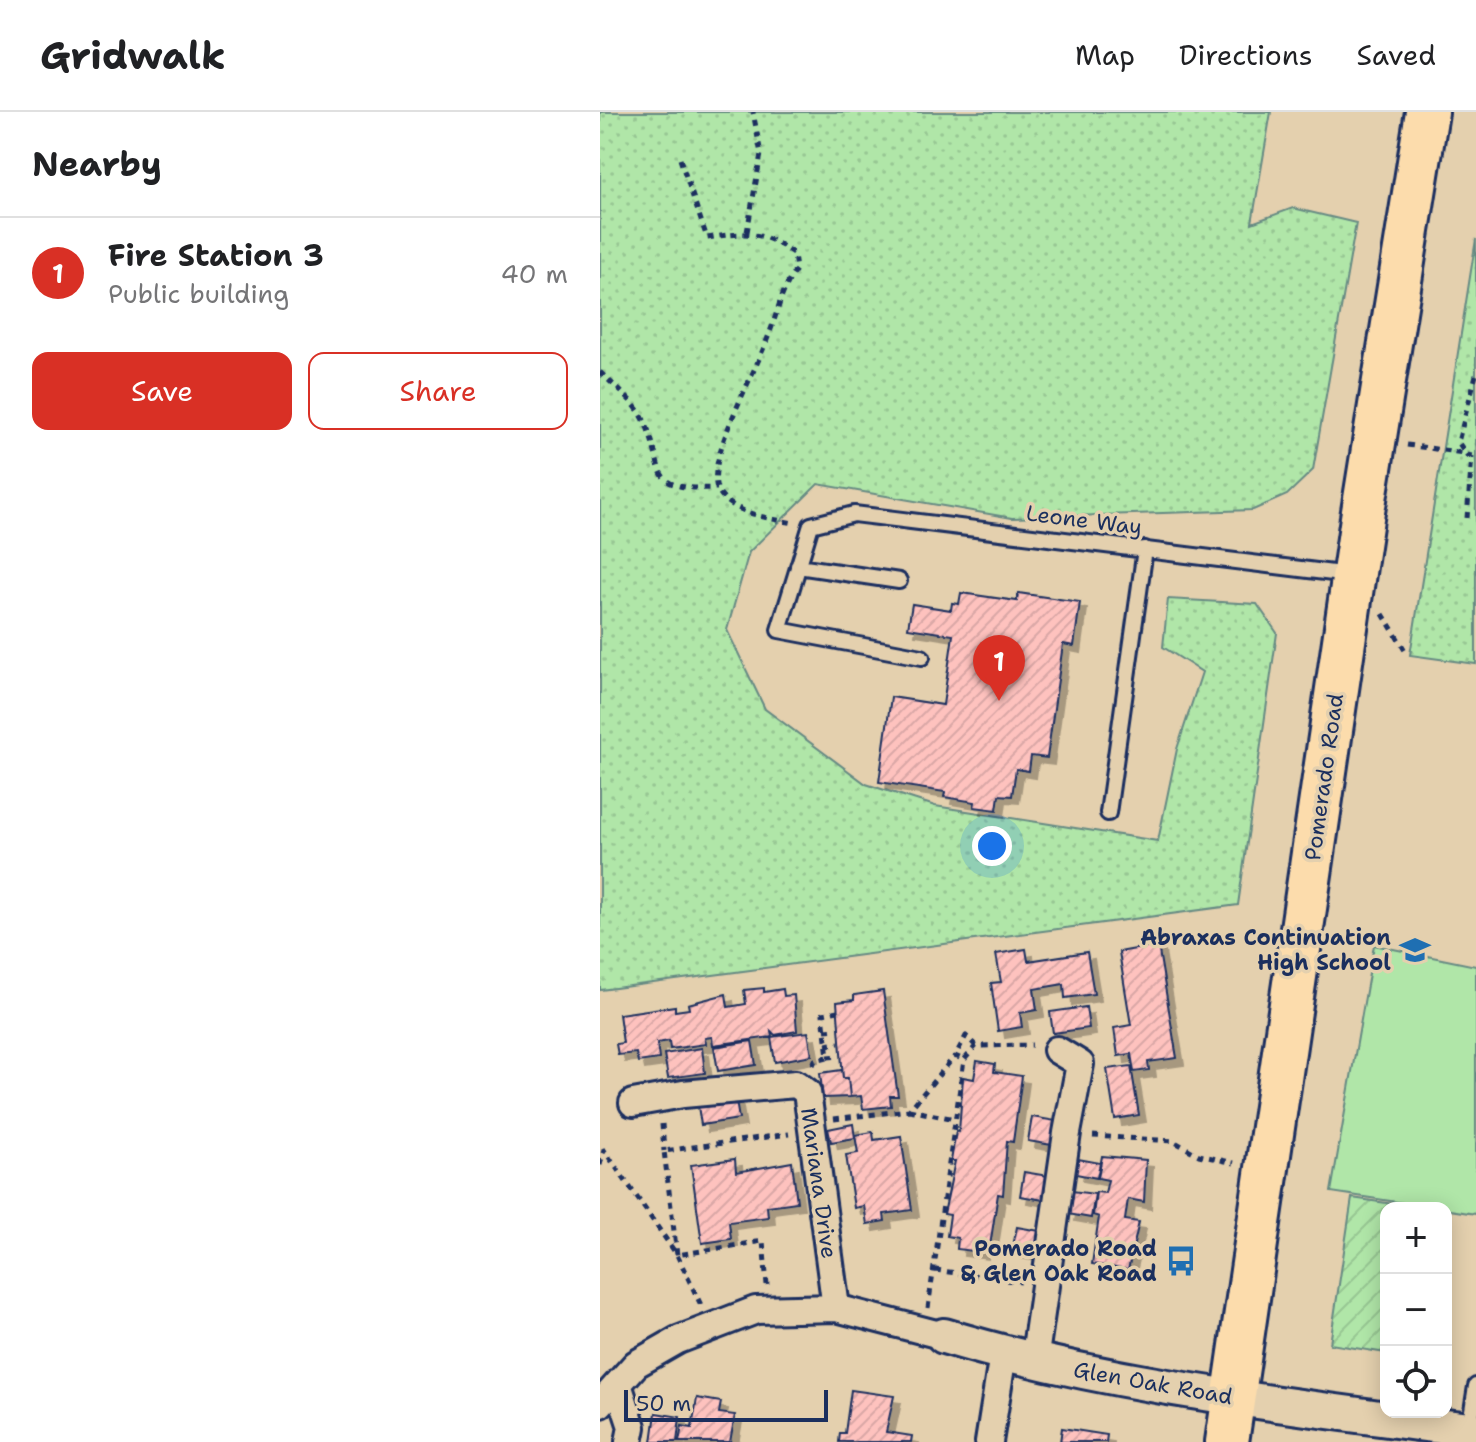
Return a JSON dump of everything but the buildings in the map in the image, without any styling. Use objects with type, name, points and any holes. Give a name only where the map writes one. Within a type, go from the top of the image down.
[{"type":"main road","name":"Pomerado Road","points":[[1227,1442],[1354,575],[1427,112]]},
{"type":"street","points":[[989,1442],[1045,1285],[1080,1064],[1057,1050]]},
{"type":"street","name":"Mariana Drive","points":[[633,1103],[683,1094],[796,1084],[807,1092],[836,1308]]},
{"type":"street","name":"Glen Oak Road","points":[[600,1404],[636,1364],[678,1340],[756,1310],[836,1308],[1019,1358],[1233,1397],[1461,1432]]},
{"type":"street","points":[[618,1384],[632,1427],[629,1442]]},
{"type":"lane","name":"Leone Way","points":[[811,525],[854,514],[1354,575]]},
{"type":"lane","points":[[811,525],[779,630],[922,657]]},
{"type":"lane","points":[[1108,813],[1145,549]]},
{"type":"lane","points":[[798,566],[899,581]]},
{"type":"lane","points":[[1461,1432],[1476,1386]]},
{"type":"path","points":[[747,232],[761,154],[753,112]]},
{"type":"path","points":[[680,159],[707,238],[747,232],[776,240],[794,254],[796,270],[787,282],[770,333],[725,435],[717,488],[729,501],[758,515],[811,525]]},
{"type":"path","points":[[600,372],[643,417],[665,480],[684,489],[717,488]]},
{"type":"path","points":[[1467,518],[1471,455],[1458,442],[1476,375]]},
{"type":"path","points":[[1375,441],[1471,455]]},
{"type":"path","points":[[828,1057],[823,1014],[838,1011]]},
{"type":"path","points":[[825,1030],[837,1029]]},
{"type":"path","points":[[909,1110],[955,1056],[966,1036],[976,1046]]},
{"type":"path","points":[[826,1045],[839,1043]]},
{"type":"path","points":[[933,1333],[935,1270],[964,1060],[976,1046],[1028,1044],[1057,1050]]},
{"type":"path","points":[[801,1087],[815,1060],[840,1056]]},
{"type":"path","points":[[955,1056],[964,1060]]},
{"type":"path","points":[[677,1255],[664,1151],[909,1110],[955,1119]]},
{"type":"path","points":[[1067,1133],[1173,1141],[1199,1155],[1266,1170]]},
{"type":"path","points":[[600,1165],[604,1150],[677,1255],[714,1326]]},
{"type":"path","points":[[677,1255],[763,1241],[770,1310]]},
{"type":"path","points":[[935,1270],[1045,1285]]},
{"type":"green space","points":[[600,112],[1271,112],[1252,223],[1293,208],[1356,223],[1313,470],[1287,495],[1253,510],[1012,518],[818,484],[749,552],[727,630],[765,709],[866,784],[935,806],[1158,841],[1177,749],[1202,672],[1163,647],[1168,599],[1257,604],[1277,633],[1238,905],[600,990]]},
{"type":"green space","points":[[1476,239],[1476,664],[1410,655]]},
{"type":"green space","points":[[1374,945],[1476,966],[1476,1214],[1452,1210],[1452,1202],[1397,1202],[1331,1192]]},
{"type":"green space","points":[[1352,1198],[1380,1202],[1380,1352],[1330,1344]]},
{"type":"place","name":"Fire Station 3","points":[[999,701]]},
{"type":"place","name":"Abraxas Continuation High School","points":[[1415,950]]},
{"type":"place","name":"Pomerado Road & Glen Oak Road","points":[[1181,1261]]}]
